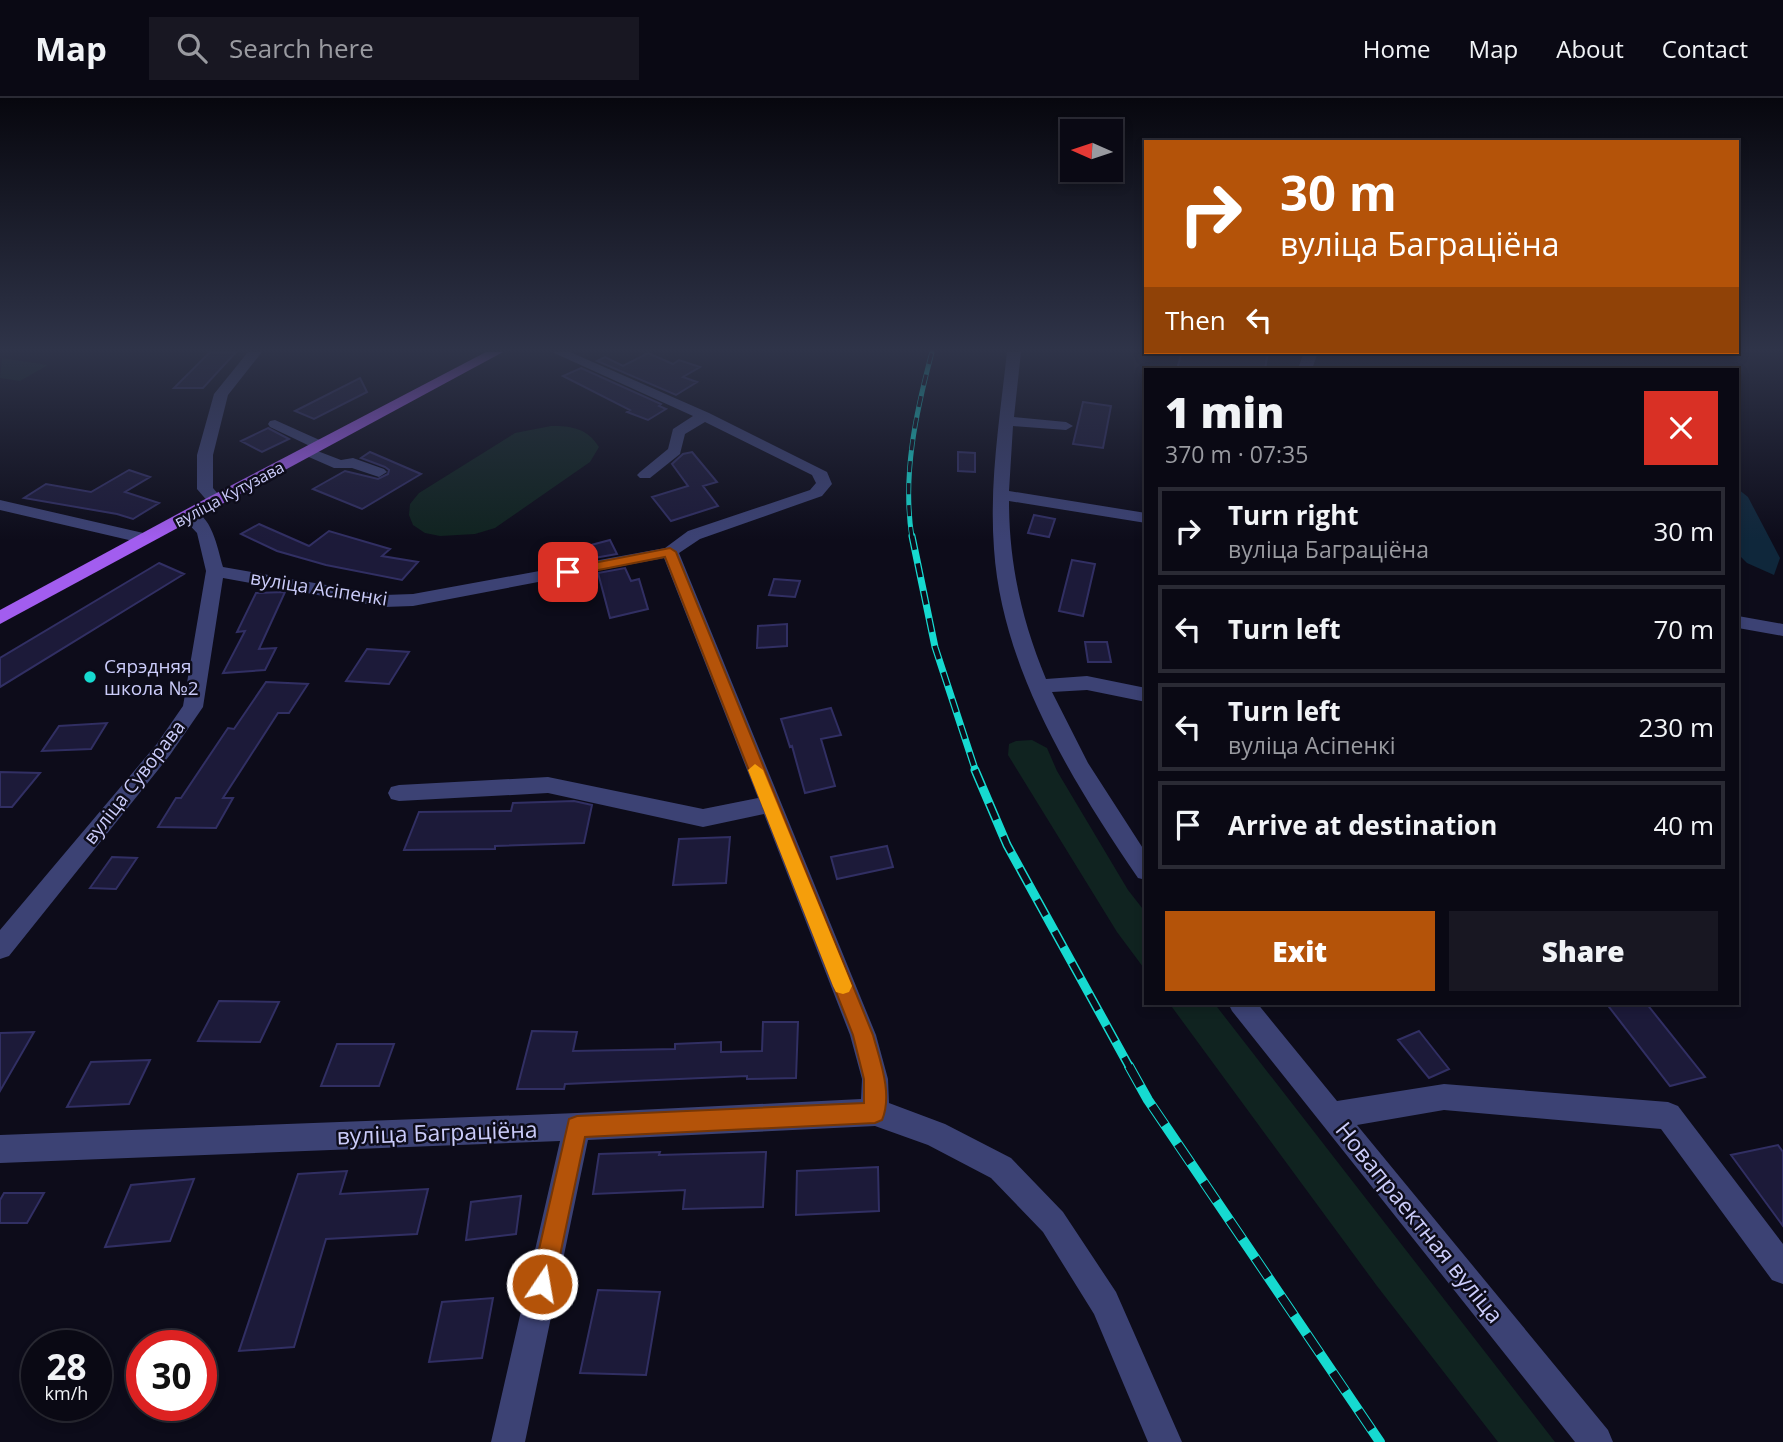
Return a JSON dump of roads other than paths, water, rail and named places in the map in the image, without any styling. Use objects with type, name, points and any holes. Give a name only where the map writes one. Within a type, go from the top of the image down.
[{"type":"main road","name":"вуліца Кутузава","points":[[0,618],[376,415]]},
{"type":"street","points":[[215,500],[205,489],[205,455],[216,415]]},
{"type":"street","points":[[701,415],[819,472],[824,484],[816,493],[694,535],[670,552],[863,1035],[875,1079],[875,1112],[935,1134],[1001,1168],[1053,1222],[1105,1303],[1165,1442]]},
{"type":"street","points":[[1009,415],[1002,495],[1005,573],[1014,614],[1040,686],[1079,769],[1144,868]]},
{"type":"street","points":[[645,475],[675,451],[678,432],[704,416]]},
{"type":"street","points":[[1008,421],[1066,426]]},
{"type":"street","points":[[275,424],[339,465],[353,463],[379,472]]},
{"type":"street","points":[[1002,495],[1144,518]]},
{"type":"street","points":[[0,505],[146,539]]},
{"type":"street","name":"вуліца Суворава","points":[[0,948],[163,750],[193,707],[215,571],[205,533],[200,524],[188,516]]},
{"type":"street","name":"вуліца Асіпенкі","points":[[215,571],[384,601],[413,600],[670,552]]},
{"type":"street","points":[[1739,622],[1783,630]]},
{"type":"street","points":[[1040,686],[1087,683],[1144,695]]},
{"type":"street","points":[[399,793],[548,785],[703,818],[769,804]]},
{"type":"street","name":"Новапраектная вуліца","points":[[1243,1005],[1596,1442]]},
{"type":"street","points":[[1334,1115],[1444,1097],[1668,1116],[1783,1269]]},
{"type":"street","name":"вуліца Баграціёна","points":[[0,1149],[577,1127],[875,1112]]},
{"type":"street","points":[[508,1442],[577,1127]]},
{"type":"water","points":[[1739,490],[1748,497],[1780,558],[1774,575],[1747,563],[1739,555]]},
{"type":"railway","points":[[912,538],[909,514],[910,467],[917,415]]},
{"type":"railway","points":[[912,536],[935,647],[976,772]]},
{"type":"railway","points":[[975,770],[1007,845],[1130,1068]]},
{"type":"railway","points":[[1129,1066],[1148,1100],[1380,1442]]},
{"type":"place","name":"Сярэдняя школа №2","points":[[90,677]]}]
